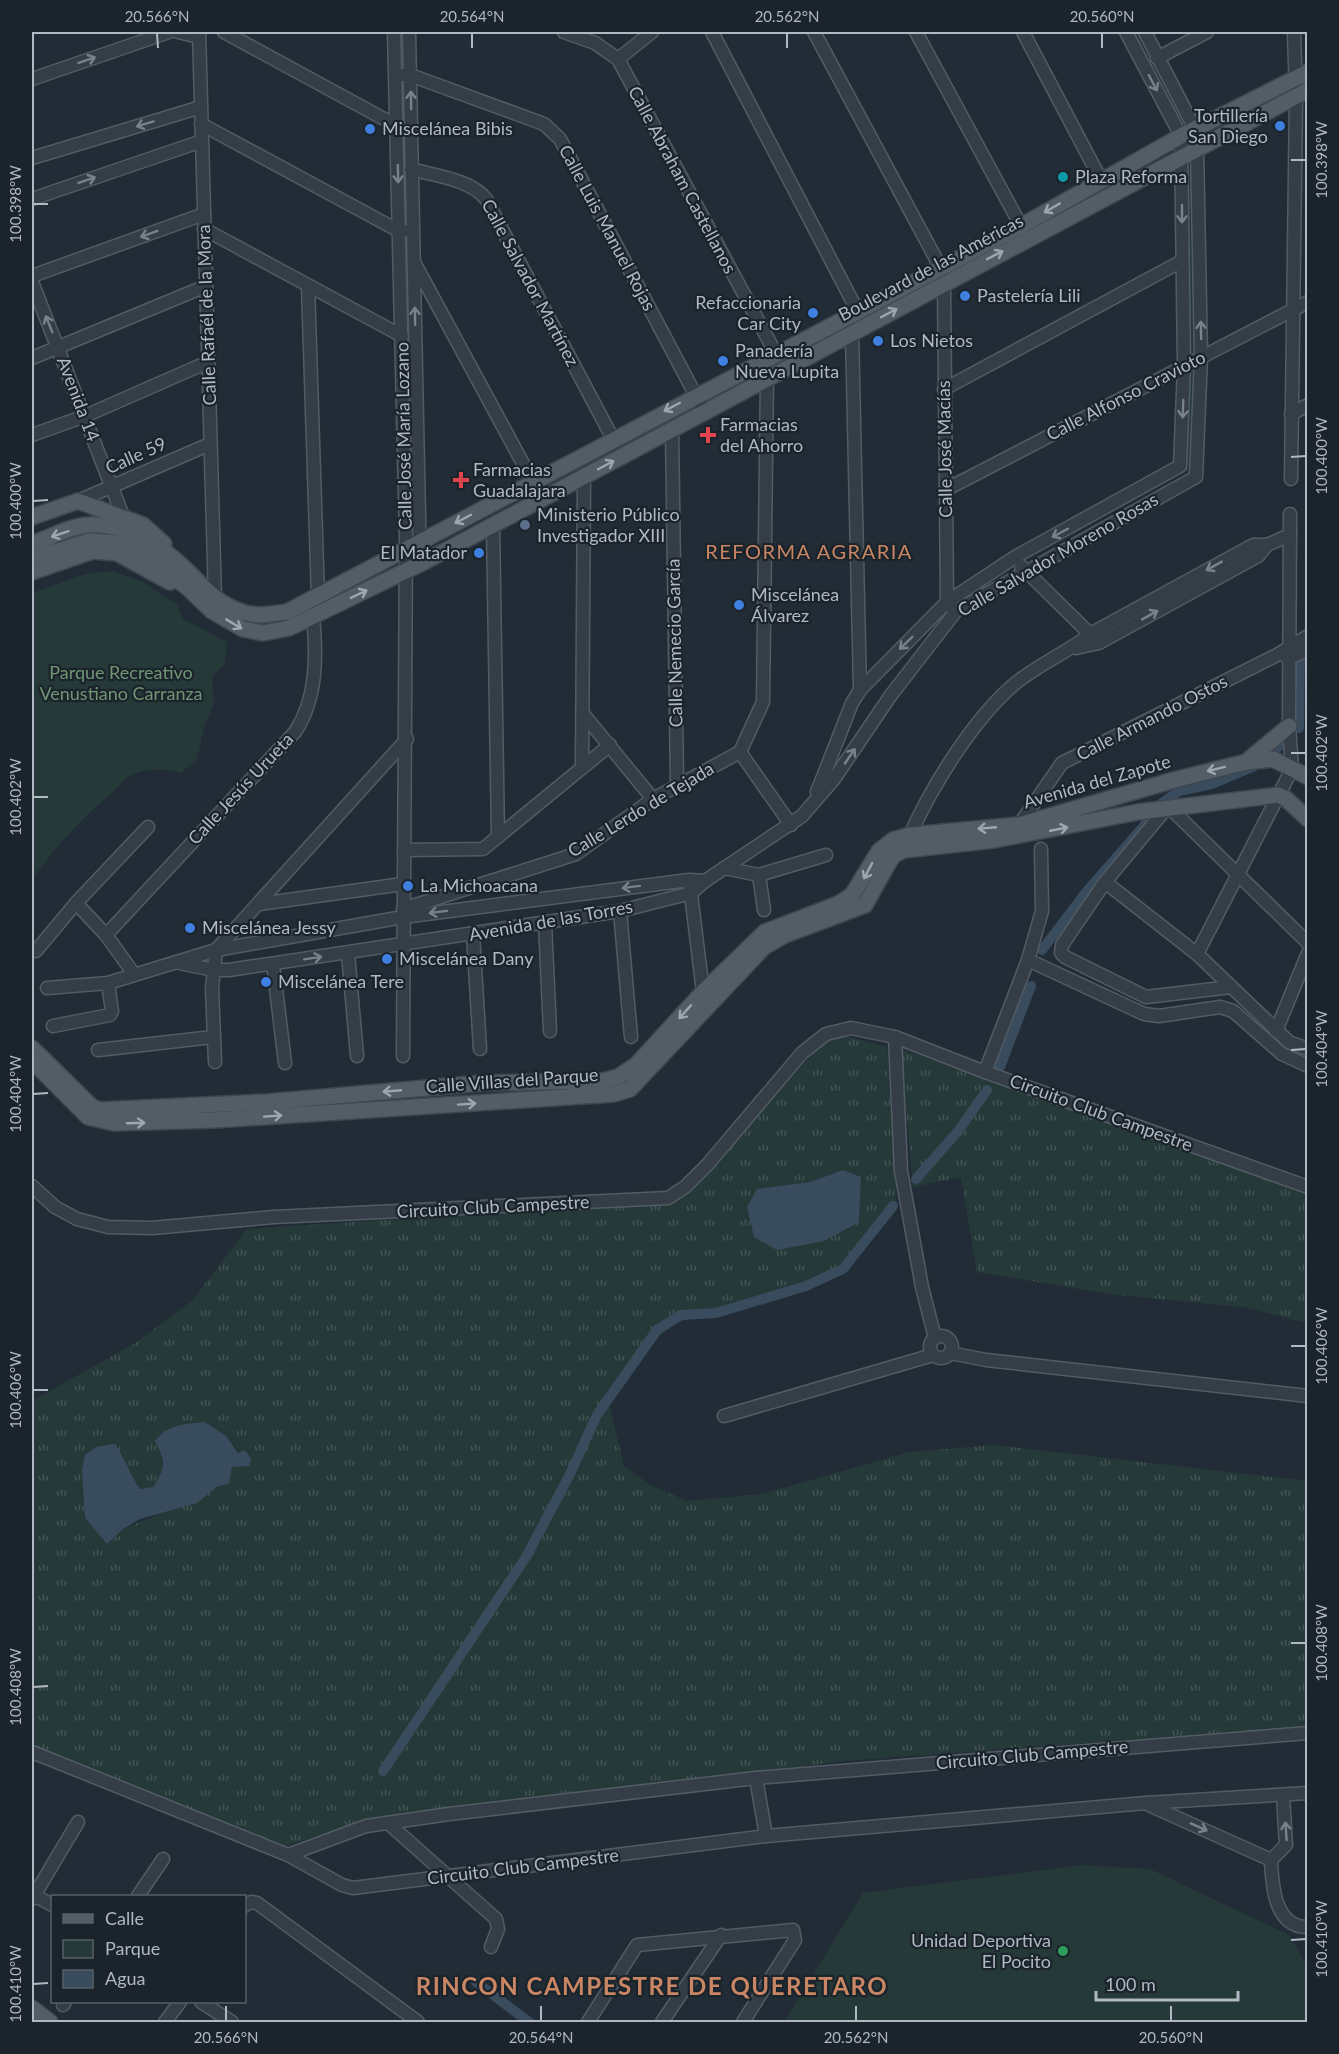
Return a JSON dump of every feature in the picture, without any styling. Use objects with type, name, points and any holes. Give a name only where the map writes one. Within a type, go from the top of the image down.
[{"type":"main road","name":"Boulevard de las Américas","points":[[32,544],[88,525],[135,534],[179,563],[215,599],[242,612],[257,615],[287,612],[1021,226],[1181,136],[1301,76]]},
{"type":"main road","name":"Boulevard de las Américas","points":[[32,559],[90,541],[118,541],[141,549],[212,611],[243,629],[263,633],[277,632],[313,617],[420,564],[1182,155],[1302,93]]},
{"type":"main road","points":[[78,501],[144,525],[166,545],[179,563]]},
{"type":"main road","name":"Calle 59","points":[[32,517],[78,501]]},
{"type":"main road","points":[[32,572],[93,551],[117,553],[170,582],[188,588]]},
{"type":"main road","points":[[1246,762],[1289,726]]},
{"type":"main road","name":"Avenida del Zapote","points":[[914,841],[1019,825],[1174,780],[1246,762],[1273,759],[1308,777]]},
{"type":"main road","points":[[1278,795],[1285,798],[1308,819]]},
{"type":"main road","name":"Avenida del Zapote","points":[[914,841],[966,844],[1138,812],[1278,795]]},
{"type":"main road","name":"Calle Villas del Parque","points":[[32,1048],[92,1107],[100,1110],[267,1102],[483,1083],[603,1081],[618,1077],[636,1065],[703,992],[765,932],[838,904],[852,895],[879,851],[893,840],[914,841]]},
{"type":"main road","name":"Calle Villas del Parque","points":[[32,1061],[88,1117],[114,1123],[214,1120],[614,1094],[630,1089],[764,947],[785,935],[865,905],[894,855],[914,841]]},
{"type":"main road","points":[[32,2008],[50,2022]]},
{"type":"street","points":[[32,79],[169,32]]},
{"type":"street","points":[[178,32],[199,34]]},
{"type":"street","points":[[224,32],[397,126]]},
{"type":"street","name":"Calle José María Lozano","points":[[394,32],[406,571],[407,739],[403,884],[403,1056]]},
{"type":"street","name":"Calle José María Lozano","points":[[409,32],[420,564]]},
{"type":"street","name":"Calle Abraham Castellanos","points":[[564,32],[596,37],[618,59],[776,354]]},
{"type":"street","points":[[618,59],[652,32]]},
{"type":"street","points":[[712,32],[858,312]]},
{"type":"street","name":"Calle José Macías","points":[[814,32],[940,268],[944,284],[945,490],[952,606]]},
{"type":"street","points":[[916,32],[1021,226]]},
{"type":"street","points":[[1023,32],[1101,180]]},
{"type":"street","name":"Calle Salvador Moreno Rosas","points":[[860,690],[952,606],[1015,557],[1180,466],[1184,366],[1181,136],[1126,32]]},
{"type":"street","name":"Calle Salvador Moreno Rosas","points":[[813,801],[834,779],[952,606],[1025,571],[1179,487],[1196,477],[1198,473],[1201,357],[1195,129],[1145,32]]},
{"type":"street","points":[[1157,58],[1207,32]]},
{"type":"street","points":[[1291,479],[1292,310],[1302,93],[1294,32]]},
{"type":"street","name":"Calle Rafaél de la Mora","points":[[199,34],[215,599]]},
{"type":"street","name":"Calle Luis Manuel Rojas","points":[[396,76],[410,75],[544,124],[560,139],[704,411]]},
{"type":"street","points":[[32,158],[201,107]]},
{"type":"street","points":[[201,124],[399,231],[413,231]]},
{"type":"street","points":[[32,199],[202,141]]},
{"type":"street","name":"Calle Salvador Martínez","points":[[411,169],[466,184],[480,191],[486,199],[613,439]]},
{"type":"street","points":[[32,276],[204,214]]},
{"type":"street","points":[[204,229],[402,336]]},
{"type":"street","points":[[414,261],[533,482]]},
{"type":"street","points":[[944,389],[1182,261]]},
{"type":"street","name":"Avenida 14","points":[[32,282],[123,516]]},
{"type":"street","points":[[32,358],[206,286]]},
{"type":"street","points":[[308,286],[318,597]]},
{"type":"street","name":"Calle Alfonso Cravioto","points":[[945,490],[1308,302]]},
{"type":"street","points":[[813,801],[852,703],[860,690],[852,333]]},
{"type":"street","points":[[32,435],[85,416],[208,362]]},
{"type":"street","points":[[767,378],[763,702],[740,752],[790,825]]},
{"type":"street","points":[[1291,414],[1308,405]]},
{"type":"street","name":"Calle Nemecio García","points":[[672,429],[677,785]]},
{"type":"street","name":"Calle 59","points":[[78,501],[210,444]]},
{"type":"street","name":"Calle Salvador Moreno Rosas","points":[[1170,473],[1179,487]]},
{"type":"street","points":[[582,768],[584,476]]},
{"type":"street","points":[[1197,954],[1292,769],[1289,726],[1290,514]]},
{"type":"street","points":[[493,525],[498,837]]},
{"type":"street","points":[[914,841],[920,813],[990,709],[1013,685],[1072,649],[1258,556],[1267,545],[1290,534]]},
{"type":"street","points":[[1015,557],[1025,571],[1095,638]]},
{"type":"street","name":"Calle Jesús Urueta","points":[[106,934],[295,732],[307,714],[312,693],[313,617]]},
{"type":"street","name":"Calle Armando Ostos","points":[[1291,650],[1308,636]]},
{"type":"street","name":"Calle Armando Ostos","points":[[1019,825],[1062,763],[1277,655],[1291,650],[1308,650]]},
{"type":"street","points":[[584,716],[610,744],[653,799]]},
{"type":"street","points":[[214,1062],[216,950],[407,739]]},
{"type":"street","points":[[404,850],[477,851],[498,837],[610,744]]},
{"type":"street","name":"Calle Lerdo de Tejada","points":[[403,913],[576,854],[653,799],[740,752]]},
{"type":"street","name":"Avenida de las Torres","points":[[179,963],[214,970],[273,964],[620,911],[705,881],[790,825],[813,801]]},
{"type":"street","points":[[1231,987],[1146,997],[1061,953],[1062,945],[1105,882],[1168,810],[1238,874],[1308,943]]},
{"type":"street","points":[[36,951],[76,903],[148,827]]},
{"type":"street","points":[[985,1072],[1028,960],[1042,911],[1041,849]]},
{"type":"street","points":[[724,868],[759,875],[826,855]]},
{"type":"street","points":[[759,875],[764,910]]},
{"type":"street","points":[[1105,882],[1197,954],[1289,1042],[1308,1049]]},
{"type":"street","points":[[259,904],[403,884]]},
{"type":"street","points":[[690,886],[703,992]]},
{"type":"street","name":"Avenida de las Torres","points":[[47,988],[108,983],[216,950],[403,913],[690,886]]},
{"type":"street","points":[[76,903],[106,934],[134,974]]},
{"type":"street","points":[[620,911],[631,1037]]},
{"type":"street","points":[[545,923],[550,1031]]},
{"type":"street","points":[[473,934],[480,1049]]},
{"type":"street","points":[[348,953],[357,1056]]},
{"type":"street","points":[[1276,1030],[1308,953]]},
{"type":"street","points":[[1028,960],[1144,1014],[1159,1016],[1220,1007],[1233,1011],[1282,1054],[1308,1066]]},
{"type":"street","points":[[273,964],[285,1063]]},
{"type":"street","points":[[53,1026],[110,1015],[112,1011],[108,983]]},
{"type":"street","name":"Circuito Club Campestre","points":[[32,1186],[55,1207],[77,1219],[108,1227],[152,1228],[274,1217],[668,1198],[685,1187],[708,1164],[802,1053],[826,1034],[850,1028],[895,1037],[985,1072],[1308,1187]]},
{"type":"street","points":[[98,1050],[213,1037]]},
{"type":"street","points":[[895,1037],[901,1171],[922,1287],[935,1338]]},
{"type":"street","points":[[935,1338],[949,1340],[950,1353]]},
{"type":"street","points":[[933,1355],[930,1344],[935,1338]]},
{"type":"street","points":[[724,1416],[933,1355],[942,1358],[950,1353],[986,1360],[1308,1396]]},
{"type":"street","name":"Circuito Club Campestre","points":[[288,1855],[366,1826],[756,1778],[1308,1733]]},
{"type":"street","name":"Circuito Club Campestre","points":[[32,1752],[288,1855],[342,1885],[353,1888],[766,1836],[1146,1803],[1308,1793]]},
{"type":"street","points":[[756,1778],[766,1836]]},
{"type":"street","points":[[1271,1860],[1286,1845],[1283,1795]]},
{"type":"street","points":[[1146,1803],[1271,1860]]},
{"type":"street","points":[[51,1905],[32,1896],[78,1822]]},
{"type":"street","points":[[388,1823],[496,1920],[498,1929],[491,1947]]},
{"type":"street","points":[[139,1895],[163,1859]]},
{"type":"street","points":[[1271,1860],[1276,1902],[1289,1921],[1299,1928],[1308,1927]]},
{"type":"street","points":[[248,1904],[257,1903],[418,2022]]},
{"type":"street","points":[[588,2022],[637,1945],[790,1929],[795,1932],[795,1940],[743,2022]]},
{"type":"street","points":[[662,2022],[721,1935]]},
{"type":"street","points":[[165,2022],[179,2003]]},
{"type":"street","points":[[204,2003],[232,2022]]},
{"type":"green space","points":[[1131,32],[1138,32],[1186,120],[1179,123]]},
{"type":"green space","points":[[1194,167],[1194,350],[1186,355],[1185,171]]},
{"type":"green space","points":[[1195,364],[1193,475],[1185,471],[1186,368]]},
{"type":"green space","name":"Parque Recreativo Venustiano Carranza","points":[[112,571],[141,581],[177,605],[183,619],[227,642],[225,664],[212,677],[214,703],[204,727],[197,759],[181,773],[156,770],[131,775],[70,832],[32,879],[32,593],[85,574]]},
{"type":"green space","points":[[850,1037],[887,1047],[897,1210],[845,1271],[786,1295],[677,1322],[647,1346],[609,1405],[624,1466],[652,1486],[687,1501],[762,1494],[909,1452],[995,1445],[1307,1481],[1307,1727],[843,1761],[352,1826],[279,1848],[32,1749],[32,1401],[137,1342],[192,1301],[247,1229],[661,1202],[722,1154],[810,1057],[833,1038]],"holes":[[[843,1170],[861,1177],[859,1222],[757,1189],[810,1182]],[[226,1436],[250,1466],[232,1467],[167,1511],[123,1529],[108,1544],[85,1518],[85,1501],[123,1454],[130,1476],[140,1489],[153,1487],[164,1471],[162,1454]]]},
{"type":"green space","points":[[901,1049],[1307,1194],[1307,1323],[1243,1307],[1109,1294],[977,1272],[961,1177],[913,1187]]},
{"type":"green space","name":"Unidad Deportiva El Pocito","points":[[1082,1865],[1150,1869],[1289,1935],[1307,1966],[1307,2022],[784,2022],[863,1893]]},
{"type":"water","points":[[843,1170],[861,1177],[859,1222],[824,1241],[777,1250],[754,1237],[747,1207],[757,1189],[810,1182]]},
{"type":"water","points":[[205,1422],[226,1436],[238,1453],[245,1450],[251,1459],[250,1466],[232,1467],[229,1484],[218,1486],[197,1503],[140,1519],[123,1529],[107,1544],[85,1518],[82,1469],[85,1455],[96,1447],[114,1444],[122,1454],[140,1489],[153,1487],[163,1464],[155,1441],[171,1428]]},
{"type":"waterway","points":[[400,32],[401,63]]},
{"type":"waterway","points":[[402,90],[405,225]]},
{"type":"waterway","points":[[406,254],[413,535]]},
{"type":"waterway","points":[[1299,728],[1300,646]]},
{"type":"waterway","points":[[1272,753],[1284,741]]},
{"type":"waterway","points":[[1159,805],[1179,791],[1212,784],[1255,766]]},
{"type":"waterway","points":[[1042,950],[1087,891],[1150,819]]},
{"type":"waterway","points":[[1000,1067],[1031,986]]},
{"type":"waterway","points":[[916,1179],[959,1130],[987,1090]]},
{"type":"waterway","points":[[383,1771],[526,1557],[569,1476],[597,1415],[657,1330],[681,1315],[716,1313],[806,1286],[843,1269],[893,1206]]},
{"type":"waterway","points":[[476,1982],[529,2022]]},
{"type":"place","name":"Tortillería San Diego","points":[[1280,126]]},
{"type":"place","name":"Miscelánea Bibis","points":[[370,129]]},
{"type":"place","name":"Plaza Reforma","points":[[1063,177]]},
{"type":"place","name":"Pastelería Lili","points":[[965,296]]},
{"type":"place","name":"Refaccionaria Car City","points":[[813,313]]},
{"type":"place","name":"Los Nietos","points":[[878,341]]},
{"type":"place","name":"Panadería Nueva Lupita","points":[[723,361]]},
{"type":"place","name":"Farmacias del Ahorro","points":[[708,435]]},
{"type":"place","name":"Farmacias Guadalajara","points":[[461,480]]},
{"type":"place","name":"Ministerio Público Investigador XIII","points":[[525,525]]},
{"type":"place","name":"El Matador","points":[[479,553]]},
{"type":"place","name":"Miscelánea Álvarez","points":[[739,605]]},
{"type":"place","name":"La Michoacana","points":[[408,886]]},
{"type":"place","name":"Miscelánea Jessy","points":[[190,928]]},
{"type":"place","name":"Miscelánea Dany","points":[[387,959]]},
{"type":"place","name":"Miscelánea Tere","points":[[266,982]]},
{"type":"place","name":"Unidad Deportiva El Pocito","points":[[1063,1951]]},
{"type":"district","name":"REFORMA AGRARIA","points":[[809,552]]},
{"type":"district","name":"RINCON CAMPESTRE DE QUERETARO","points":[[652,1987]]}]
